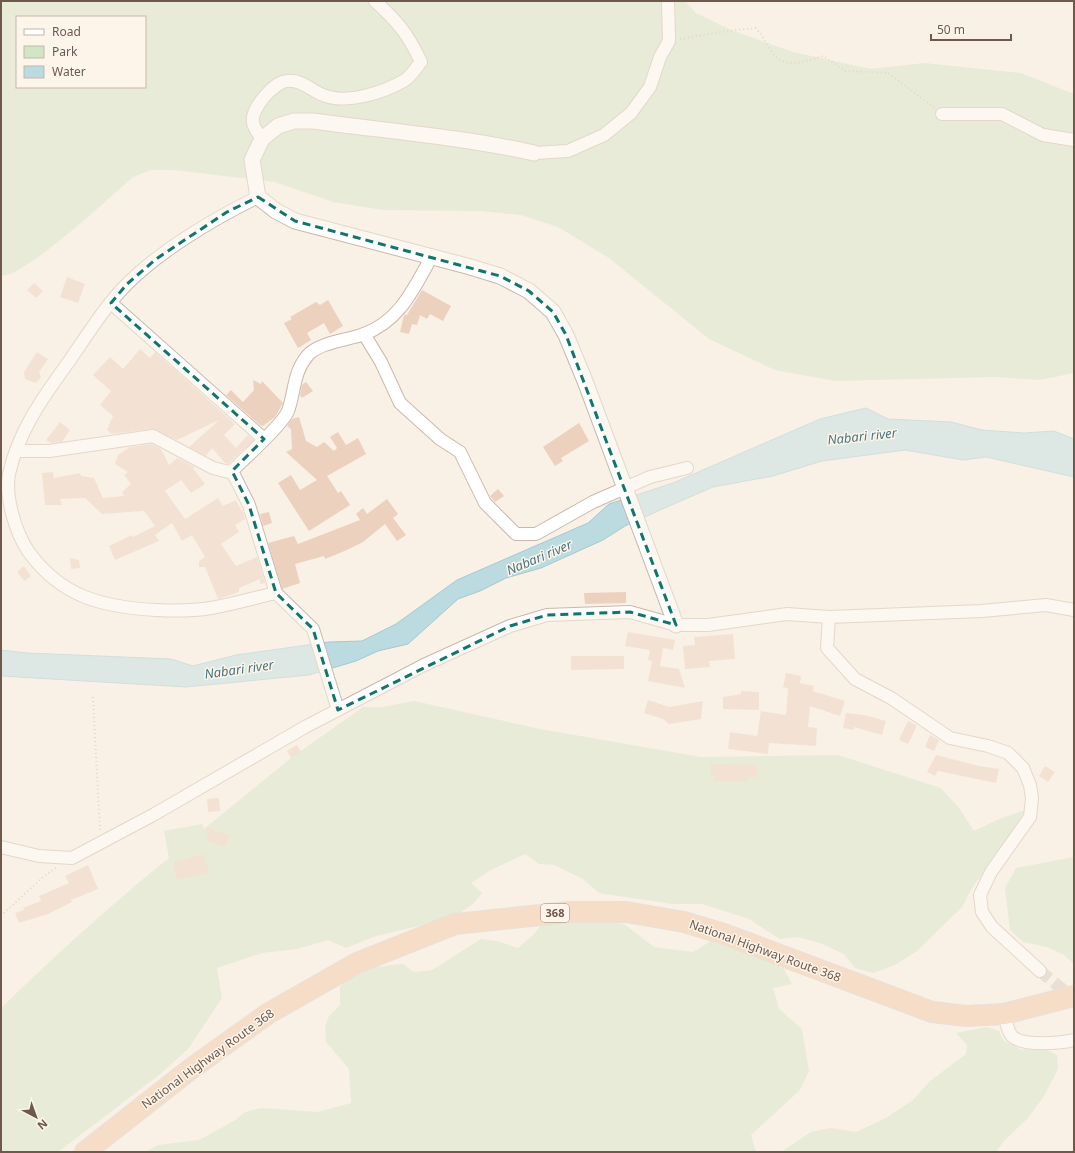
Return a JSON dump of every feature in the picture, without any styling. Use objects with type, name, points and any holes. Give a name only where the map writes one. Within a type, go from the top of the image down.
[{"type":"highway","name":"National Highway Route 368","points":[[85,1152],[192,1068],[269,1013],[357,963],[455,924],[569,912],[626,912],[684,922],[724,934],[932,1012],[967,1016],[1004,1014],[1074,996]]},
{"type":"street","points":[[262,139],[253,122],[254,112],[263,98],[274,86],[287,80],[298,82],[324,96],[347,98],[370,96],[406,80],[421,62],[408,35],[390,14],[375,1]]},
{"type":"street","points":[[668,1],[669,42],[660,57],[650,87],[631,113],[604,135],[568,151],[534,153],[489,143],[313,121],[294,121],[278,126],[262,139],[252,160],[258,197],[276,211],[295,221],[432,256],[500,276],[529,291],[553,312],[566,335],[582,374],[676,625]]},
{"type":"street","points":[[942,114],[1002,114],[1043,134],[1074,140]]},
{"type":"street","points":[[258,197],[227,212],[156,259],[127,284],[111,303],[36,408],[16,451],[9,476],[10,508],[20,540],[39,567],[67,589],[94,601],[117,607],[174,611],[210,609],[276,593]]},
{"type":"street","points":[[16,451],[49,451],[153,436],[213,468],[229,472],[232,471],[264,439],[287,412],[295,375],[308,354],[334,341],[364,334],[387,322],[404,304],[432,256]]},
{"type":"street","points":[[111,303],[264,439]]},
{"type":"street","points":[[364,334],[381,362],[400,403],[440,439],[460,452],[485,503],[516,534],[536,534],[593,502],[624,488],[650,477],[687,468]]},
{"type":"street","points":[[232,471],[249,505],[276,593],[313,629],[338,710]]},
{"type":"street","points":[[1,847],[39,856],[72,858],[153,815],[338,710],[424,665],[510,626],[548,615],[630,612],[676,625],[708,626],[787,614],[829,617],[982,610],[1046,605],[1074,610]]},
{"type":"street","points":[[829,617],[827,648],[855,679],[891,698],[950,738],[988,746],[1008,753],[1023,768],[1030,785],[1032,798],[1030,817],[991,872],[980,895],[982,912],[992,928],[1040,971]]},
{"type":"street","points":[[1004,1014],[1011,1035],[1020,1041],[1061,1043],[1074,1040]]},
{"type":"path","points":[[669,42],[726,31],[756,28],[772,54],[778,59],[790,64],[824,56],[845,71],[888,72],[942,114]]},
{"type":"path","points":[[94,697],[100,842]]},
{"type":"path","points":[[1,916],[42,877],[72,858]]},
{"type":"highlighted area","points":[[258,197],[295,221],[500,276],[529,291],[553,312],[566,335],[676,625],[630,612],[547,615],[510,626],[338,710],[313,629],[276,593],[249,505],[232,471],[264,439],[111,303],[127,284],[156,259],[227,212]]},
{"type":"green space","points":[[1,1],[685,1],[696,13],[731,30],[793,52],[871,69],[924,63],[1021,73],[1074,94],[1074,373],[1040,380],[994,377],[835,381],[775,370],[709,339],[609,258],[558,227],[521,215],[479,211],[383,210],[333,202],[275,182],[174,170],[151,170],[133,177],[48,250],[13,273],[1,276]]},
{"type":"green space","points":[[414,701],[540,729],[701,757],[838,755],[941,788],[959,808],[974,831],[999,819],[1025,810],[1010,838],[972,888],[962,907],[917,951],[895,965],[873,973],[855,968],[844,954],[820,943],[798,937],[780,939],[749,919],[702,904],[672,904],[599,893],[583,879],[554,865],[539,864],[525,854],[489,871],[471,883],[482,893],[474,903],[453,918],[376,936],[346,948],[328,940],[297,949],[262,953],[217,968],[222,998],[188,1049],[159,1075],[58,1152],[1,1152],[1,1008],[83,931],[169,858],[164,831],[202,824],[204,829],[291,758],[363,707],[382,707]]},
{"type":"green space","points":[[1074,857],[1074,964],[1064,955],[1047,947],[1023,942],[1010,930],[1005,888],[1016,868]]},
{"type":"green space","points":[[569,917],[624,924],[654,947],[693,952],[711,941],[758,957],[784,969],[792,984],[773,988],[779,1009],[802,1029],[809,1071],[800,1090],[751,1135],[756,1152],[145,1152],[158,1145],[199,1140],[234,1121],[245,1112],[261,1108],[318,1112],[351,1103],[349,1069],[326,1042],[325,1027],[329,1016],[340,1005],[340,986],[362,972],[377,967],[403,964],[414,972],[432,970],[481,939],[497,941],[518,948],[534,934],[540,926]]},
{"type":"green space","points":[[987,1027],[999,1031],[1004,1041],[1022,1050],[1041,1047],[1057,1055],[1058,1069],[1044,1096],[1028,1118],[1003,1142],[996,1152],[781,1152],[811,1132],[831,1128],[856,1132],[886,1118],[913,1100],[930,1081],[966,1054],[967,1045],[956,1033]]},
{"type":"water","name":"Nabari river","points":[[866,408],[888,419],[951,422],[982,430],[1024,433],[1054,431],[1074,439],[1074,477],[986,457],[963,460],[905,450],[822,461],[773,476],[713,487],[625,526],[603,540],[541,568],[506,578],[480,591],[458,599],[408,644],[378,651],[356,661],[309,675],[186,687],[1,676],[1,650],[28,653],[171,659],[193,666],[236,655],[329,642],[362,641],[396,624],[457,580],[588,523],[609,504],[673,483],[820,419]]},
{"type":"building","points":[[67,277],[85,284],[78,303],[60,297]]},
{"type":"building","points":[[34,283],[43,291],[36,298],[27,290]]},
{"type":"building","points":[[422,290],[451,306],[443,321],[430,314],[427,319],[420,315],[417,325],[412,324],[409,334],[400,332],[404,315],[407,315]]},
{"type":"building","points":[[328,300],[343,326],[330,334],[324,323],[307,333],[311,340],[298,348],[284,323],[292,319],[290,317],[316,302],[320,305]]},
{"type":"building","points":[[140,349],[150,358],[155,352],[235,424],[224,435],[236,448],[248,435],[254,440],[228,464],[225,463],[212,448],[206,456],[189,447],[219,420],[177,440],[152,429],[112,434],[107,430],[113,416],[100,405],[111,391],[93,375],[110,357],[123,369]]},
{"type":"building","points":[[37,352],[48,359],[39,372],[41,378],[35,383],[25,379],[24,372]]},
{"type":"building","points":[[253,380],[261,384],[262,381],[283,403],[275,417],[263,426],[226,395],[231,390],[243,402],[254,390]]},
{"type":"building","points":[[306,382],[313,391],[302,398],[300,395],[302,385]]},
{"type":"building","points":[[299,417],[306,441],[317,447],[324,442],[334,451],[337,448],[330,437],[338,432],[346,445],[358,438],[366,454],[327,476],[338,493],[341,491],[350,505],[309,531],[278,483],[291,475],[300,490],[317,480],[286,452],[292,449],[291,429],[287,426],[292,419]]},
{"type":"building","points":[[60,422],[70,430],[62,442],[51,443],[46,440]]},
{"type":"building","points":[[579,423],[589,441],[561,458],[563,461],[555,466],[543,447]]},
{"type":"building","points":[[152,444],[161,449],[169,465],[177,458],[195,467],[193,468],[205,484],[191,493],[181,480],[165,491],[185,519],[218,498],[223,506],[236,500],[241,510],[242,509],[245,519],[235,525],[239,532],[221,544],[236,566],[257,557],[265,583],[260,584],[260,579],[239,588],[239,592],[218,599],[205,567],[199,567],[199,561],[205,557],[192,535],[182,541],[172,523],[155,535],[159,541],[115,560],[109,546],[132,535],[133,537],[155,526],[144,511],[102,514],[85,498],[60,499],[62,505],[45,505],[42,473],[53,472],[54,478],[80,473],[81,476],[94,478],[103,498],[124,496],[122,492],[131,484],[124,475],[128,472],[115,464],[118,455],[130,447]]},
{"type":"building","points":[[498,489],[504,496],[495,502],[490,496]]},
{"type":"building","points":[[387,499],[398,514],[393,518],[406,535],[397,541],[385,524],[363,542],[347,550],[325,559],[324,556],[295,564],[300,583],[282,589],[268,543],[294,536],[298,544],[360,520],[356,514],[363,508],[367,514]]},
{"type":"building","points":[[269,512],[272,523],[263,526],[260,514]]},
{"type":"building","points":[[70,558],[79,560],[80,568],[71,569]]},
{"type":"building","points":[[24,566],[31,576],[24,581],[17,572]]},
{"type":"building","points":[[626,592],[626,603],[585,604],[584,593]]},
{"type":"building","points":[[628,632],[675,640],[673,650],[663,648],[660,666],[679,669],[685,688],[648,681],[652,661],[648,660],[650,650],[625,646]]},
{"type":"building","points":[[733,634],[735,659],[709,661],[710,667],[685,669],[683,646],[695,645],[694,637]]},
{"type":"building","points":[[571,656],[624,656],[624,669],[571,670]]},
{"type":"building","points":[[786,673],[801,676],[800,683],[814,686],[813,691],[845,701],[840,716],[810,706],[808,727],[817,728],[816,746],[769,743],[768,754],[728,749],[730,732],[757,736],[761,711],[786,715],[788,688],[783,687]]},
{"type":"building","points":[[741,691],[759,692],[759,710],[723,709],[723,697],[741,694]]},
{"type":"building","points":[[648,700],[669,707],[703,701],[701,719],[669,724],[663,719],[644,713]]},
{"type":"building","points":[[846,713],[864,715],[886,721],[882,735],[854,727],[854,730],[843,728]]},
{"type":"building","points":[[908,721],[916,725],[916,728],[908,744],[899,740]]},
{"type":"building","points":[[930,735],[939,740],[934,751],[925,747]]},
{"type":"building","points":[[297,745],[301,752],[291,758],[287,751]]},
{"type":"building","points":[[936,755],[979,766],[999,769],[996,783],[938,771],[935,776],[927,772]]},
{"type":"building","points":[[711,764],[758,765],[757,777],[748,777],[748,782],[714,781],[714,775],[711,775]]},
{"type":"building","points":[[1045,766],[1055,772],[1048,782],[1039,776]]},
{"type":"building","points":[[219,798],[220,811],[208,812],[207,799]]},
{"type":"building","points":[[206,827],[229,835],[225,847],[208,841]]},
{"type":"building","points":[[204,854],[209,872],[177,880],[173,862]]},
{"type":"building","points":[[88,865],[98,889],[71,900],[72,902],[48,914],[19,923],[15,913],[41,901],[39,896],[69,883],[65,876]]},
{"type":"tunnel","points":[[1040,971],[1073,998]]}]
